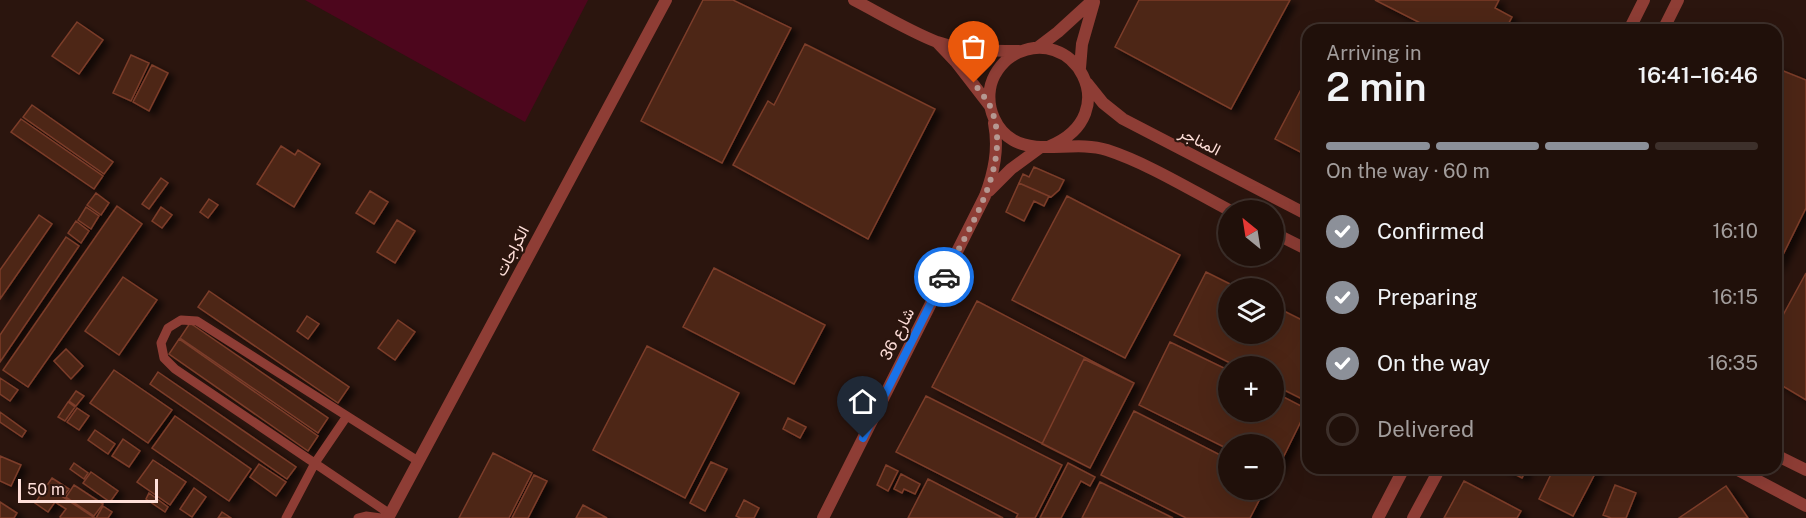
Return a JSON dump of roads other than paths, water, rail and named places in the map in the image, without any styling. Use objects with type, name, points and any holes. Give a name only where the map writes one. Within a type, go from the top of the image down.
[{"type":"street","name":"الكراجات","points":[[386,517],[666,0]]},
{"type":"street","points":[[854,0],[937,42],[993,51],[1021,51],[1037,48],[1053,50],[1068,57],[1080,68],[1087,83],[1089,99],[1086,115],[1078,129],[1065,140],[1046,146]]},
{"type":"street","points":[[1037,48],[1094,0]]},
{"type":"street","points":[[1080,68],[1083,44],[1094,0]]},
{"type":"street","points":[[1632,24],[1644,0]]},
{"type":"street","points":[[1666,24],[1678,0]]},
{"type":"street","points":[[937,42],[956,62],[991,111],[1000,129],[1012,139],[1026,146],[1078,145],[1105,149],[1218,204]]},
{"type":"street","points":[[991,111],[990,89],[996,73],[1007,60],[1021,51]]},
{"type":"street","name":"المناجر","points":[[1087,83],[1103,103],[1123,119],[1302,212]]},
{"type":"street","name":"شارع 36","points":[[823,518],[984,196],[995,165],[997,148],[991,111]]},
{"type":"street","name":"شارع 36","points":[[984,196],[1011,169],[1046,146]]},
{"type":"street","points":[[1284,237],[1302,247]]},
{"type":"street","points":[[1782,458],[1806,470]]},
{"type":"street","points":[[1378,518],[1401,474]]},
{"type":"street","points":[[1413,518],[1437,474]]},
{"type":"street","points":[[1745,474],[1806,506]]},
{"type":"lane","points":[[386,517],[315,463],[175,369],[164,358],[161,343],[168,328],[181,320],[197,321],[418,461]]},
{"type":"lane","points":[[286,518],[315,463],[347,416]]},
{"type":"lane","points":[[358,518],[386,517]]}]
